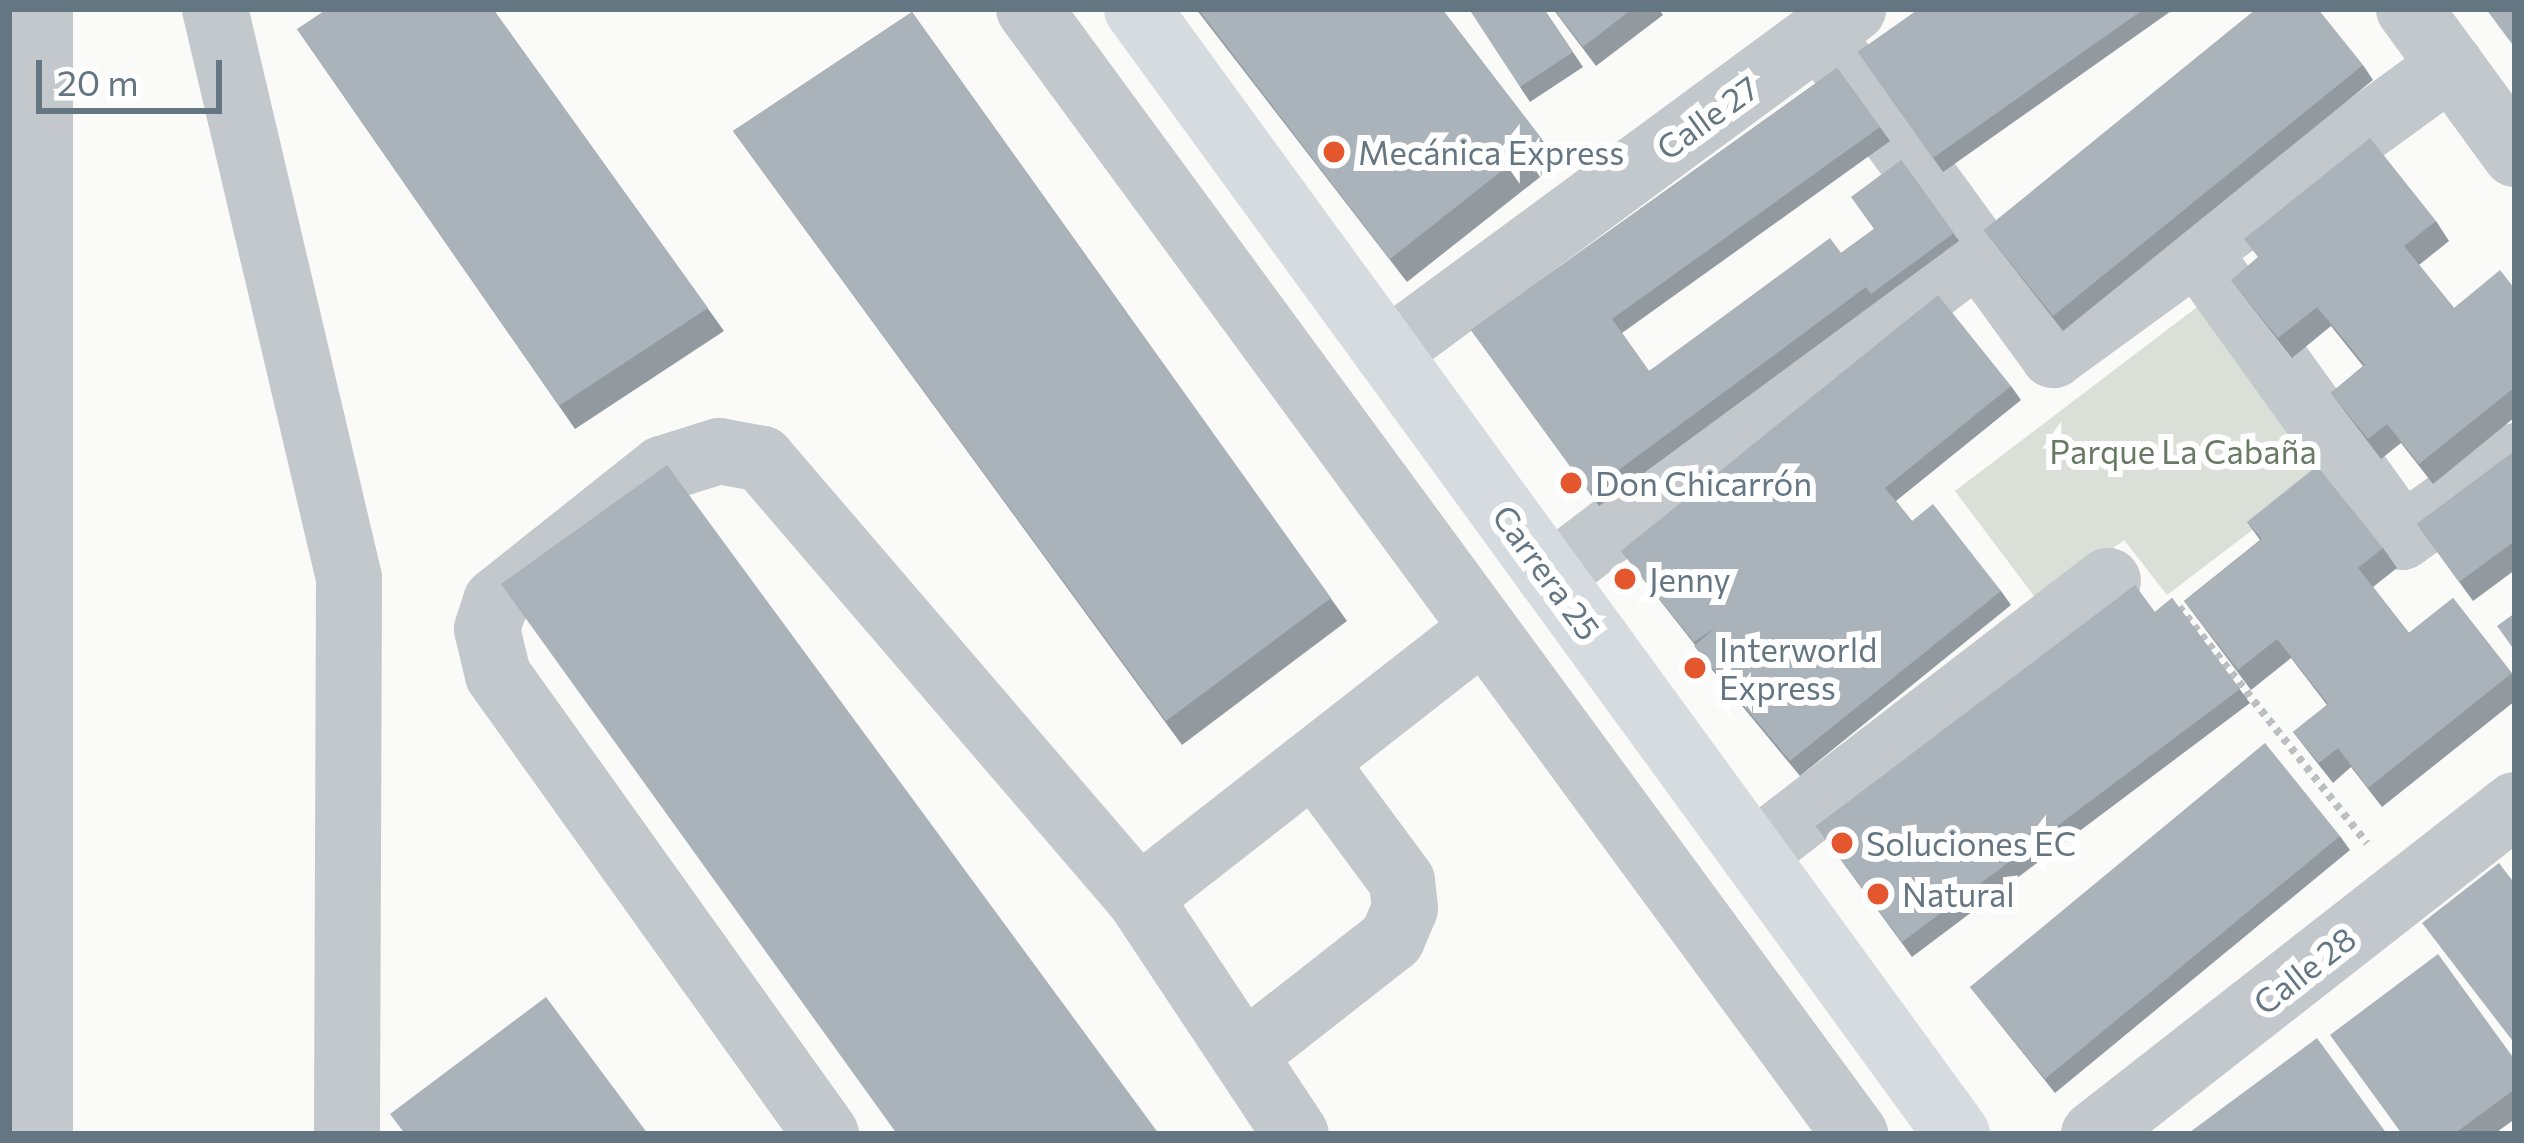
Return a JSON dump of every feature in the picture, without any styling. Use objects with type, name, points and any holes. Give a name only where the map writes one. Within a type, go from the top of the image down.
[{"type":"main road","name":"Carrera 25","points":[[1137,9],[1957,1134]]},
{"type":"street","points":[[40,9],[40,1134]]},
{"type":"street","points":[[215,9],[349,578],[347,1134]]},
{"type":"street","points":[[1029,9],[1855,1134]]},
{"type":"street","points":[[2409,9],[2515,154]]},
{"type":"street","points":[[1836,21],[1976,254],[2053,356],[2199,254],[2450,66]]},
{"type":"street","name":"Calle 27","points":[[1388,352],[1836,21]]},
{"type":"street","points":[[1550,576],[1976,254]]},
{"type":"street","points":[[2199,254],[2402,537],[2515,456]]},
{"type":"street","points":[[826,1134],[498,675],[487,629],[496,601],[662,469],[719,451],[762,459],[1139,898],[1296,1134]]},
{"type":"street","points":[[1753,854],[2108,581]]},
{"type":"street","points":[[1139,898],[1483,629]]},
{"type":"street","points":[[1244,1055],[1391,939],[1405,909],[1402,881],[1314,762]]},
{"type":"street","name":"Calle 28","points":[[2094,1134],[2515,806]]},
{"type":"path","points":[[2108,581],[2130,566],[2168,614],[2179,607],[2406,891]]},
{"type":"green space","name":"Parque La Cabaña","points":[[2205,301],[2331,470],[2167,595],[2124,540],[2040,604],[1955,491]]},
{"type":"building","points":[[327,9],[493,9],[708,308],[559,406],[297,29]]},
{"type":"building","points":[[1198,9],[1442,9],[1542,139],[1390,259]]},
{"type":"building","points":[[1469,9],[1544,9],[1573,52],[1520,87]]},
{"type":"building","points":[[1554,9],[1632,9],[1583,47]]},
{"type":"building","points":[[1919,9],[2144,9],[1933,158],[1858,52]]},
{"type":"building","points":[[2256,9],[2318,9],[2363,65],[2053,316],[1984,230]]},
{"type":"building","points":[[2486,9],[2515,9],[2515,48]]},
{"type":"building","points":[[912,12],[1331,598],[1166,721],[733,131]]},
{"type":"building","points":[[1837,68],[1880,127],[1612,319],[1649,371],[1830,238],[1866,287],[1589,492],[1471,330]]},
{"type":"building","points":[[2370,138],[2436,221],[2404,246],[2454,308],[2500,270],[2515,289],[2515,387],[2419,464],[2387,424],[2368,439],[2331,393],[2365,365],[2317,307],[2278,338],[2231,280],[2258,257],[2244,239]]},
{"type":"building","points":[[1901,160],[1954,233],[1871,294],[1841,253],[1874,229],[1851,197]]},
{"type":"building","points":[[1938,295],[2011,386],[1885,488],[1912,521],[1933,504],[2001,591],[1790,761],[1694,646],[1716,627],[1694,642],[1621,551]]},
{"type":"building","points":[[2515,451],[2515,541],[2459,582],[2417,524]]},
{"type":"building","points":[[667,465],[1159,1134],[897,1134],[501,584]]},
{"type":"building","points":[[2317,466],[2383,548],[2358,568],[2409,633],[2453,598],[2512,673],[2368,788],[2338,748],[2319,763],[2293,732],[2328,704],[2277,639],[2238,670],[2184,601],[2262,539],[2247,522]]},
{"type":"building","points":[[2135,585],[2155,612],[2172,598],[2240,689],[1902,942],[1816,826]]},
{"type":"building","points":[[2515,613],[2515,651],[2497,626]]},
{"type":"building","points":[[2265,743],[2340,836],[2045,1079],[1970,987]]},
{"type":"building","points":[[2499,863],[2515,884],[2515,1044],[2422,923]]},
{"type":"building","points":[[2438,954],[2515,1060],[2515,1089],[2454,1134],[2402,1134],[2330,1035]]},
{"type":"building","points":[[546,997],[648,1134],[405,1134],[390,1114]]},
{"type":"building","points":[[2317,1038],[2387,1134],[2190,1132]]},
{"type":"place","name":"Mecánica Express","points":[[1334,152]]},
{"type":"place","name":"Don Chicarrón","points":[[1571,483]]},
{"type":"place","name":"Jenny","points":[[1625,579]]},
{"type":"place","name":"Interworld Express","points":[[1695,668]]},
{"type":"place","name":"Soluciones EC","points":[[1842,843]]},
{"type":"place","name":"Natural","points":[[1878,894]]}]
